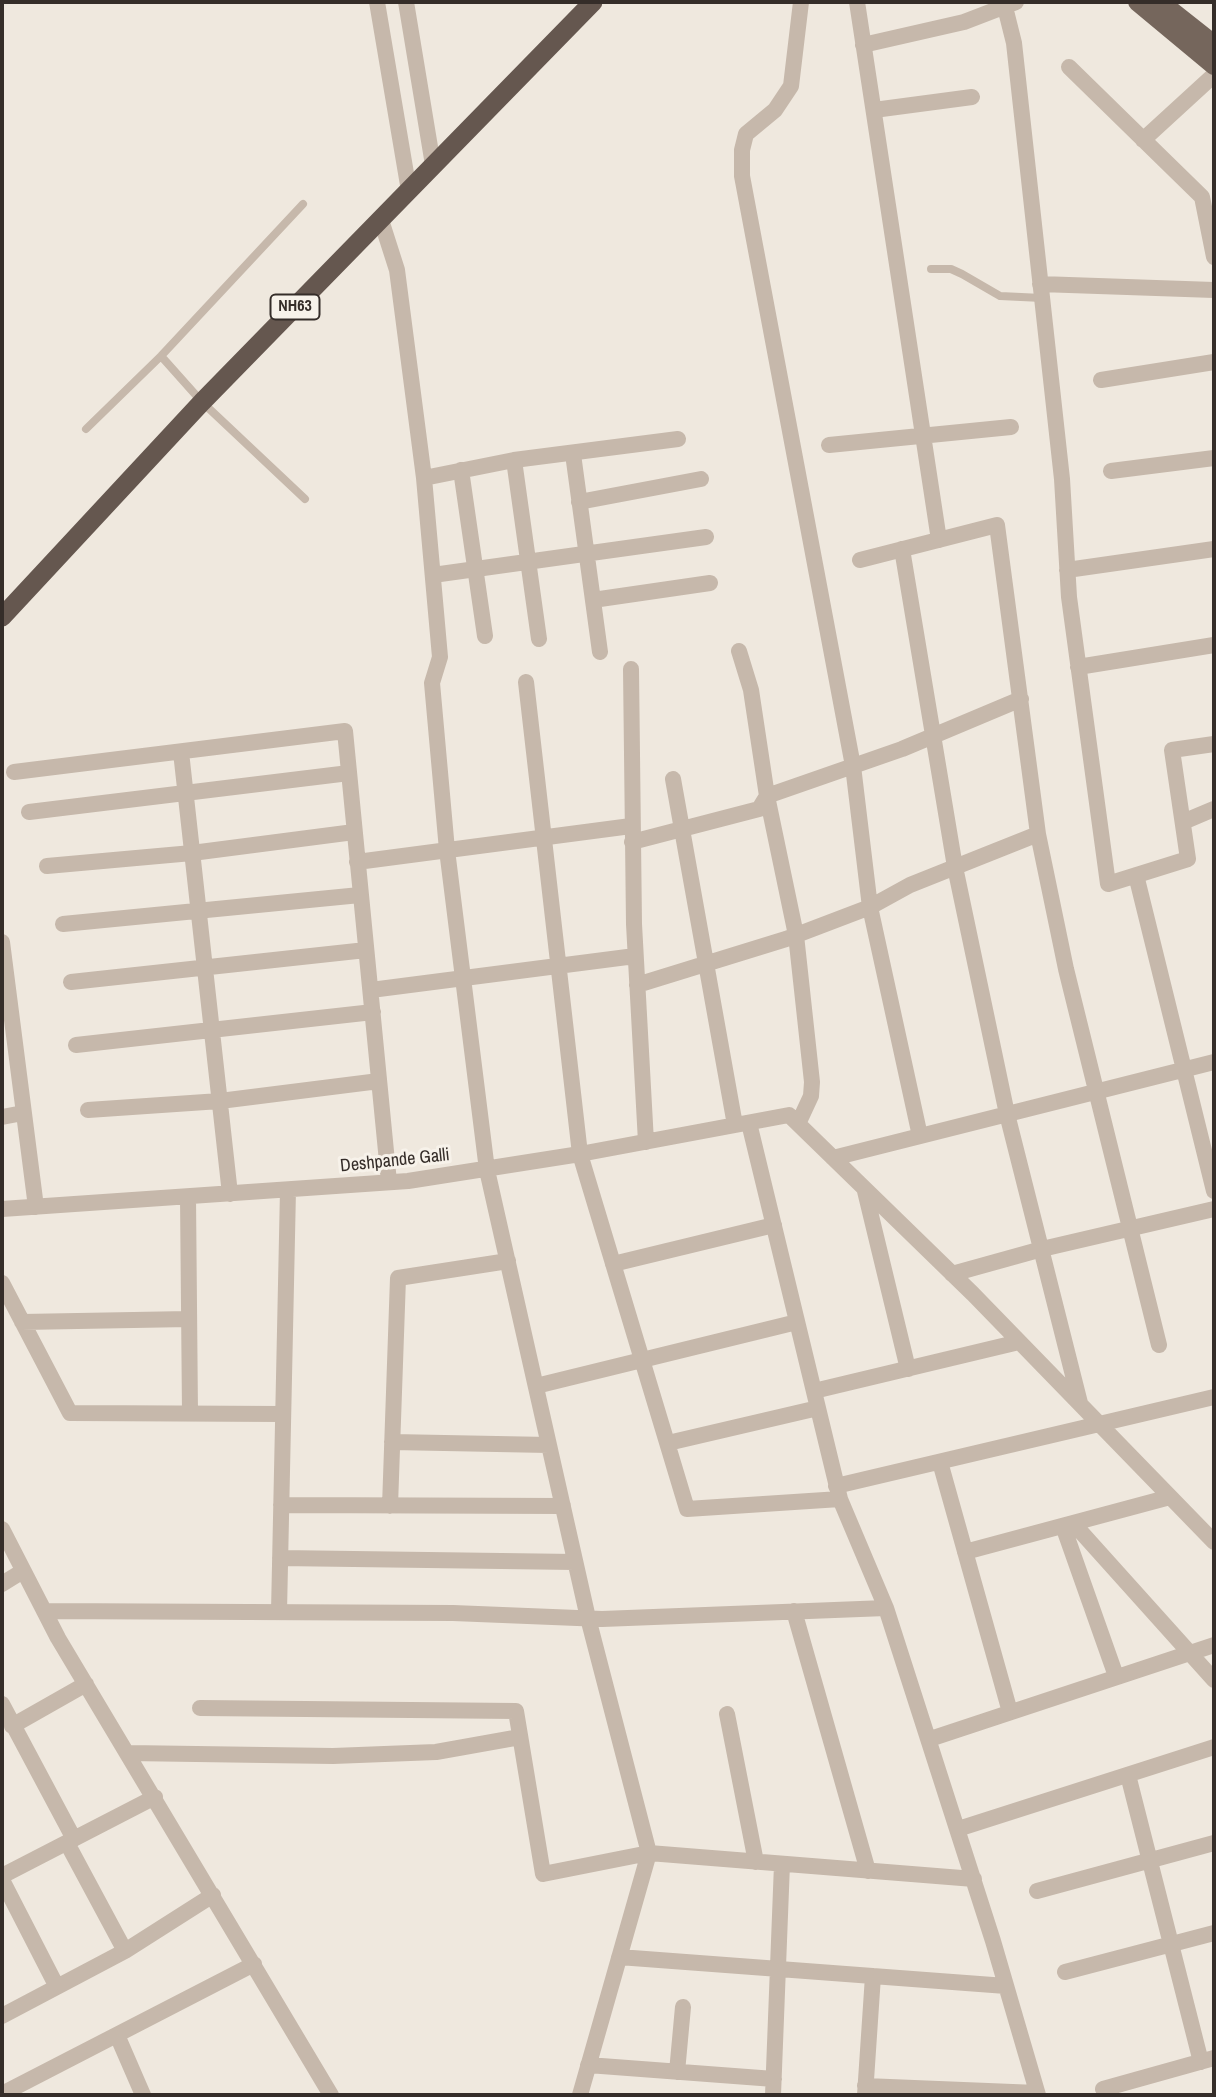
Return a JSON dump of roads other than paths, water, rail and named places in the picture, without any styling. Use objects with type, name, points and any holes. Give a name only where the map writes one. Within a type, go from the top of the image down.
[{"type":"highway","name":"NH63","points":[[2,617],[202,402],[593,2]]},
{"type":"main road","points":[[1136,2],[1214,65]]},
{"type":"main road","points":[[1161,2],[1214,44]]},
{"type":"street","points":[[377,2],[409,191]]},
{"type":"street","points":[[406,2],[433,165]]},
{"type":"street","points":[[800,2],[791,86],[775,110],[746,134],[741,150],[742,176],[853,766],[870,907],[920,1136]]},
{"type":"street","points":[[857,2],[939,540]]},
{"type":"street","points":[[863,45],[964,22],[1010,4],[1062,479],[1067,570],[1108,884],[1188,859],[1172,750],[1214,744]]},
{"type":"street","points":[[1069,67],[1202,197],[1214,257]]},
{"type":"street","points":[[1143,140],[1214,75]]},
{"type":"street","points":[[874,110],[972,97]]},
{"type":"street","points":[[381,220],[397,270],[425,478],[440,657],[432,683],[447,850],[487,1170],[588,1618],[649,1853],[580,2095]]},
{"type":"street","points":[[1041,291],[1214,290]]},
{"type":"street","points":[[1101,380],[1214,362]]},
{"type":"street","points":[[829,445],[1011,426]]},
{"type":"street","points":[[425,478],[514,460],[678,439]]},
{"type":"street","points":[[573,454],[600,652]]},
{"type":"street","points":[[1111,471],[1214,458]]},
{"type":"street","points":[[514,460],[539,639]]},
{"type":"street","points":[[461,470],[485,636]]},
{"type":"street","points":[[579,502],[701,479]]},
{"type":"street","points":[[860,561],[997,525],[1038,834],[1066,969],[1159,1345]]},
{"type":"street","points":[[433,575],[706,537]]},
{"type":"street","points":[[902,549],[955,867],[1007,1114],[1080,1405]]},
{"type":"street","points":[[1067,570],[1214,549]]},
{"type":"street","points":[[593,600],[710,583]]},
{"type":"street","points":[[1078,667],[1214,645]]},
{"type":"street","points":[[739,652],[751,690],[767,796],[796,935],[812,1082],[811,1096],[793,1120],[952,1274],[1214,1542]]},
{"type":"street","points":[[631,669],[635,956],[646,1142]]},
{"type":"street","points":[[526,682],[556,967],[580,1154],[687,1508],[838,1492],[940,1462],[1214,1397]]},
{"type":"street","points":[[357,862],[542,838],[682,829],[759,808],[767,796],[933,736],[1021,699]]},
{"type":"street","points":[[14,772],[345,731],[389,1182]]},
{"type":"street","points":[[181,752],[230,1194]]},
{"type":"street","points":[[29,812],[349,773]]},
{"type":"street","points":[[673,779],[706,964],[742,1124],[774,1225],[838,1492],[886,1608],[930,1739],[1037,2094],[865,2091],[873,1976]]},
{"type":"street","points":[[1183,822],[1214,809]]},
{"type":"street","points":[[47,866],[192,853],[354,832]]},
{"type":"street","points":[[637,985],[796,935],[870,907],[909,885],[1038,834]]},
{"type":"street","points":[[1136,875],[1214,1191]]},
{"type":"street","points":[[63,924],[360,895]]},
{"type":"street","points":[[71,982],[366,950]]},
{"type":"street","points":[[3,953],[36,1207]]},
{"type":"street","points":[[371,990],[635,956]]},
{"type":"street","points":[[76,1045],[373,1012]]},
{"type":"street","points":[[833,1158],[1214,1062]]},
{"type":"street","points":[[88,1110],[220,1101],[379,1081]]},
{"type":"street","points":[[2,1116],[23,1113]]},
{"type":"street","name":"Deshpande Galli","points":[[2,1209],[389,1182],[487,1170],[742,1124],[793,1120]]},
{"type":"street","points":[[279,1612],[288,1190]]},
{"type":"street","points":[[865,1190],[908,1369]]},
{"type":"street","points":[[188,1198],[190,1413]]},
{"type":"street","points":[[952,1274],[1042,1249],[1214,1209]]},
{"type":"street","points":[[613,1264],[774,1225]]},
{"type":"street","points":[[390,1506],[398,1278],[508,1261]]},
{"type":"street","points":[[2,1283],[69,1413],[283,1414]]},
{"type":"street","points":[[22,1322],[189,1319]]},
{"type":"street","points":[[536,1386],[797,1322]]},
{"type":"street","points":[[668,1443],[908,1369],[1019,1342]]},
{"type":"street","points":[[391,1442],[549,1445]]},
{"type":"street","points":[[940,1462],[1010,1712]]},
{"type":"street","points":[[965,1552],[1170,1497]]},
{"type":"street","points":[[281,1505],[563,1506]]},
{"type":"street","points":[[1068,1525],[1214,1680]]},
{"type":"street","points":[[1068,1525],[1116,1676]]},
{"type":"street","points":[[2,1529],[44,1611],[86,1684],[331,2095]]},
{"type":"street","points":[[281,1558],[575,1562]]},
{"type":"street","points":[[2,1584],[23,1570]]},
{"type":"street","points":[[44,1611],[588,1618],[886,1608]]},
{"type":"street","points":[[794,1611],[869,1871]]},
{"type":"street","points":[[930,1739],[1186,1652],[1214,1645]]},
{"type":"street","points":[[12,1726],[86,1684]]},
{"type":"street","points":[[2,1704],[125,1951]]},
{"type":"street","points":[[200,1708],[516,1711],[543,1874],[649,1853],[974,1879]]},
{"type":"street","points":[[727,1714],[756,1862]]},
{"type":"street","points":[[128,1753],[333,1756],[436,1752],[520,1737]]},
{"type":"street","points":[[958,1829],[1214,1747]]},
{"type":"street","points":[[1103,2089],[1208,2060],[1171,1944],[1128,1774]]},
{"type":"street","points":[[57,1987],[2,1878],[155,1797]]},
{"type":"street","points":[[1037,1891],[1214,1843]]},
{"type":"street","points":[[588,2065],[677,2072],[773,2087],[782,1864]]},
{"type":"street","points":[[2,2016],[125,1951],[213,1895]]},
{"type":"street","points":[[1066,1972],[1214,1933]]},
{"type":"street","points":[[619,1957],[1006,1986]]},
{"type":"street","points":[[2,2094],[254,1964]]},
{"type":"street","points":[[677,2072],[683,2007]]},
{"type":"street","points":[[117,2035],[144,2095]]},
{"type":"lane","points":[[86,429],[161,356],[303,204]]},
{"type":"lane","points":[[930,269],[951,269],[1000,296],[1041,291]]},
{"type":"lane","points":[[161,356],[202,402],[305,499]]}]
